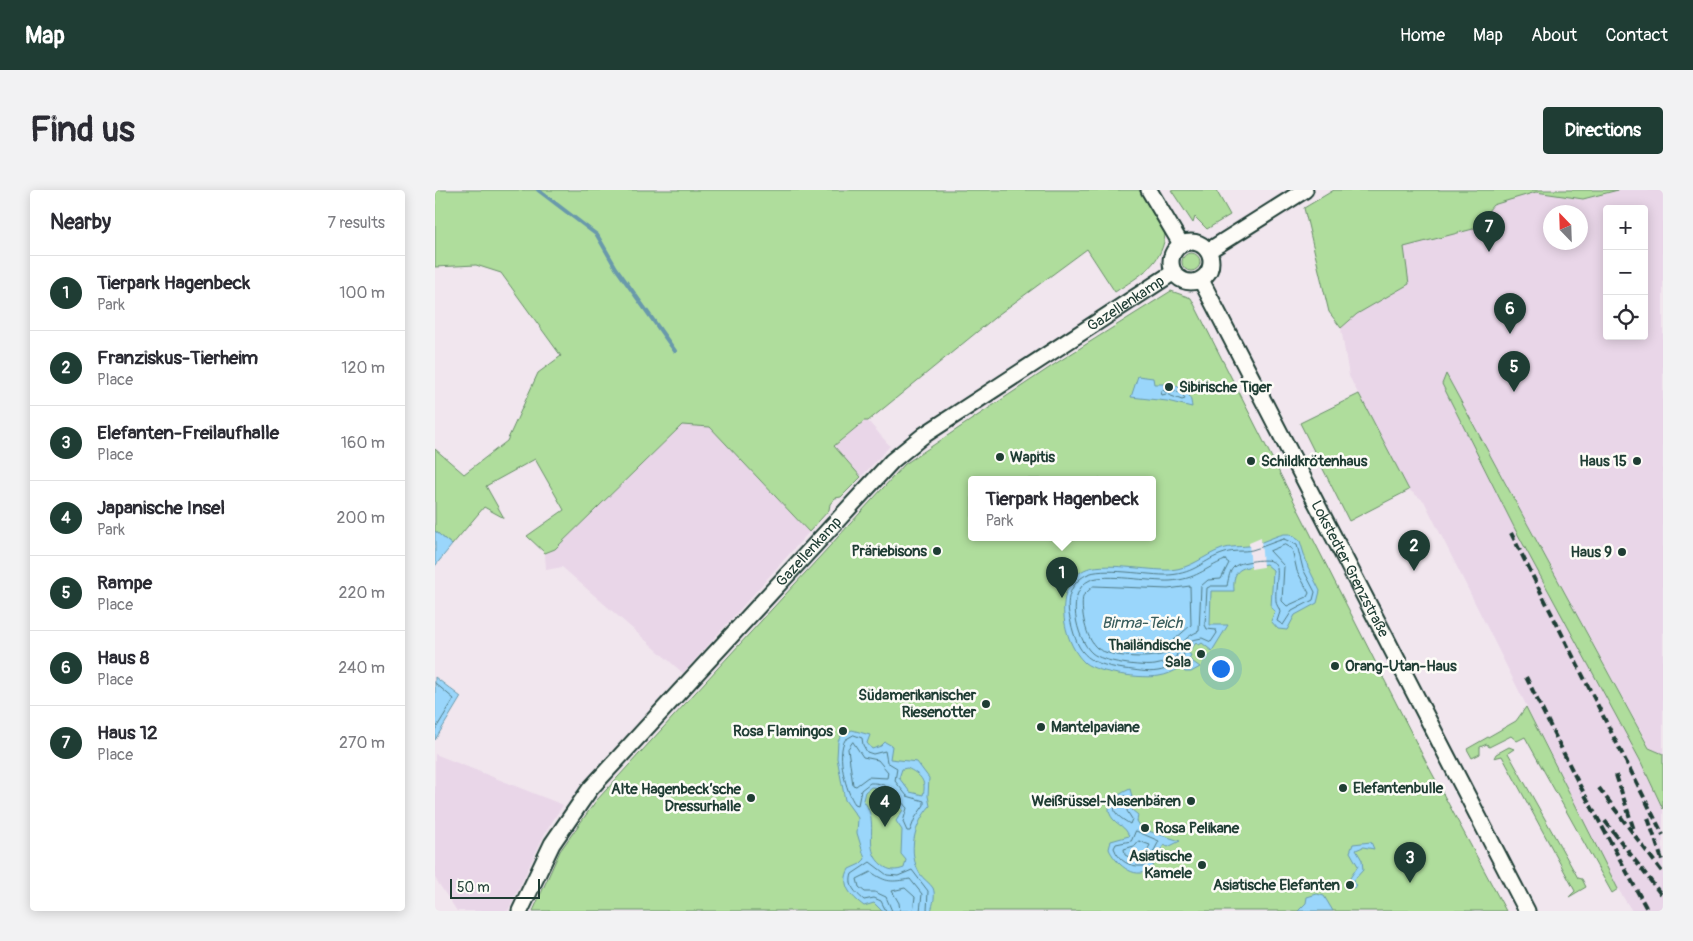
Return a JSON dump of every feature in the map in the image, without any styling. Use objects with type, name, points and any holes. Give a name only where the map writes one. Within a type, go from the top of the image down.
[{"type":"street","points":[[1149,190],[1181,244],[1196,242],[1208,251],[1211,267],[1201,280]]},
{"type":"street","points":[[1208,251],[1305,190]]},
{"type":"street","name":"Gazellenkamp","points":[[1181,244],[1172,256],[1174,272],[1186,281],[1201,280]]},
{"type":"street","name":"Gazellenkamp","points":[[520,911],[552,844],[590,789],[891,461],[924,435],[1174,272]]},
{"type":"street","name":"Lokstedter Grenzstraße","points":[[1201,280],[1527,911]]},
{"type":"shaded area","points":[[1618,190],[1663,190],[1663,754],[1650,748],[1446,374],[1442,384],[1516,531],[1640,760],[1663,809],[1663,911],[1632,911],[1618,889],[1424,501],[1409,490],[1349,376],[1341,328],[1357,314],[1409,284],[1403,247],[1473,229],[1493,205],[1536,192],[1583,199]]},
{"type":"shaded area","points":[[864,421],[868,421],[890,446],[861,477],[834,446]]},
{"type":"shaded area","points":[[682,425],[710,427],[809,532],[683,673],[562,567],[546,570],[545,553],[555,549]]},
{"type":"shaded area","points":[[435,754],[563,805],[545,833],[508,911],[457,911],[435,878]]},
{"type":"green space","points":[[435,190],[1139,190],[1165,231],[1161,252],[1156,260],[1149,268],[1115,292],[1087,249],[999,314],[868,421],[864,421],[834,446],[861,477],[841,497],[835,498],[830,504],[829,510],[809,532],[710,427],[682,425],[555,549],[545,553],[527,536],[564,510],[535,459],[486,486],[504,518],[484,507],[452,545],[435,531],[435,449],[464,474],[507,441],[538,373],[561,356],[501,273],[476,265],[435,267]]},
{"type":"green space","points":[[1171,190],[1216,190],[1230,215],[1207,229],[1195,217],[1193,223]]},
{"type":"green space","points":[[1334,190],[1618,190],[1583,199],[1536,192],[1493,205],[1473,229],[1404,247],[1409,284],[1357,314],[1341,328],[1329,312],[1304,208]]},
{"type":"green space","points":[[1187,253],[1195,253],[1200,258],[1198,269],[1187,271],[1182,266],[1182,258]]},
{"type":"green space","points":[[1171,291],[1191,298],[1426,762],[1506,911],[533,911],[560,851],[596,801],[905,464],[1058,362]]},
{"type":"green space","points":[[1446,374],[1649,748],[1663,754],[1663,809],[1640,760],[1516,531],[1442,384]]},
{"type":"green space","points":[[1359,394],[1409,490],[1349,521],[1300,423]]},
{"type":"green space","points":[[1526,707],[1618,889],[1612,893],[1525,737],[1517,741],[1511,736],[1489,747],[1487,744],[1480,747],[1480,754],[1472,758],[1467,749],[1516,721]]},
{"type":"green space","points":[[1509,747],[1514,749],[1508,753],[1578,878],[1582,879],[1586,887],[1569,897],[1575,891],[1502,756],[1494,758],[1496,754]]},
{"type":"water","points":[[1138,376],[1153,378],[1154,384],[1165,384],[1167,386],[1172,384],[1184,390],[1190,398],[1192,407],[1167,401],[1131,397]]},
{"type":"water","points":[[435,531],[452,545],[435,566]]},
{"type":"water","name":"Birma-Teich","points":[[1284,534],[1290,534],[1300,541],[1308,567],[1320,591],[1317,603],[1295,615],[1287,630],[1278,629],[1271,621],[1275,611],[1271,608],[1273,570],[1266,564],[1246,567],[1237,572],[1234,591],[1211,591],[1210,625],[1228,625],[1212,651],[1202,643],[1199,645],[1196,643],[1188,653],[1191,655],[1189,659],[1200,667],[1191,672],[1185,672],[1180,668],[1164,675],[1151,677],[1132,676],[1091,667],[1077,654],[1066,629],[1064,601],[1067,589],[1074,578],[1084,570],[1102,566],[1161,570],[1178,569],[1222,549],[1248,546]]},
{"type":"water","points":[[435,677],[461,697],[435,740]]},
{"type":"water","points":[[852,730],[870,735],[867,743],[872,749],[881,746],[885,742],[892,746],[890,759],[917,762],[929,778],[928,796],[930,806],[924,813],[916,830],[913,848],[916,866],[934,891],[931,911],[882,911],[874,903],[864,906],[848,890],[846,880],[849,869],[860,864],[865,859],[857,833],[858,818],[845,800],[837,758],[838,741],[841,736]],"holes":[[[907,768],[921,778],[924,786],[923,795],[910,792],[899,778],[902,769]],[[871,787],[886,792],[903,810],[896,821],[902,830],[901,854],[906,860],[904,868],[895,870],[887,868],[877,860],[874,854],[870,814],[863,800],[865,792]]]},
{"type":"water","points":[[1130,789],[1133,800],[1132,810],[1138,815],[1137,821],[1142,829],[1180,841],[1168,847],[1164,845],[1152,867],[1138,873],[1131,872],[1120,864],[1109,849],[1111,841],[1129,836],[1124,828],[1113,819],[1109,809],[1113,800]]},
{"type":"water","points":[[1371,842],[1374,849],[1363,847],[1356,850],[1362,860],[1363,870],[1354,880],[1356,887],[1351,888],[1350,878],[1358,866],[1350,852],[1353,844]]},
{"type":"water","points":[[1317,894],[1324,896],[1333,911],[1298,911],[1306,903],[1307,897]]},
{"type":"pier","points":[[1261,538],[1263,567],[1251,569],[1249,543]]},
{"type":"waterway","points":[[538,190],[597,235],[616,268],[675,351]]},
{"type":"railway","points":[[1511,533],[1663,835]]},
{"type":"railway","points":[[1526,677],[1579,784],[1648,911]]},
{"type":"railway","points":[[1616,775],[1634,830]]},
{"type":"railway","points":[[1599,788],[1663,873]]},
{"type":"railway","points":[[1648,818],[1663,863]]},
{"type":"railway","points":[[1605,821],[1663,897]]},
{"type":"place","name":"Haus 12","points":[[1489,252]]},
{"type":"place","name":"Haus 8","points":[[1510,334]]},
{"type":"place","name":"Sibirische Tiger","points":[[1169,387]]},
{"type":"place","name":"Rampe","points":[[1514,392]]},
{"type":"place","name":"Wapitis","points":[[1000,457]]},
{"type":"place","name":"Schildkrötenhaus","points":[[1251,461]]},
{"type":"place","name":"Haus 15","points":[[1637,461]]},
{"type":"place","name":"Präriebisons","points":[[937,551]]},
{"type":"place","name":"Haus 9","points":[[1622,552]]},
{"type":"place","name":"Franziskus-Tierheim","points":[[1414,571]]},
{"type":"place","name":"Tierpark Hagenbeck","points":[[1062,598]]},
{"type":"place","name":"Thailändische Sala","points":[[1201,654]]},
{"type":"place","name":"Orang-Utan-Haus","points":[[1335,666]]},
{"type":"place","name":"Südamerikanischer Riesenotter","points":[[986,704]]},
{"type":"place","name":"Mantelpaviane","points":[[1041,727]]},
{"type":"place","name":"Rosa Flamingos","points":[[843,731]]},
{"type":"place","name":"Elefantenbulle","points":[[1343,788]]},
{"type":"place","name":"Alte Hagenbeck’sche Dressurhalle","points":[[751,798]]},
{"type":"place","name":"Weißrüssel-Nasenbären","points":[[1191,801]]},
{"type":"place","name":"Japanische Insel","points":[[885,827]]},
{"type":"place","name":"Rosa Pelikane","points":[[1145,828]]},
{"type":"place","name":"Asiatische Kamele","points":[[1202,865]]},
{"type":"place","name":"Elefanten-Freilaufhalle","points":[[1410,883]]},
{"type":"place","name":"Asiatische Elefanten","points":[[1350,885]]}]
